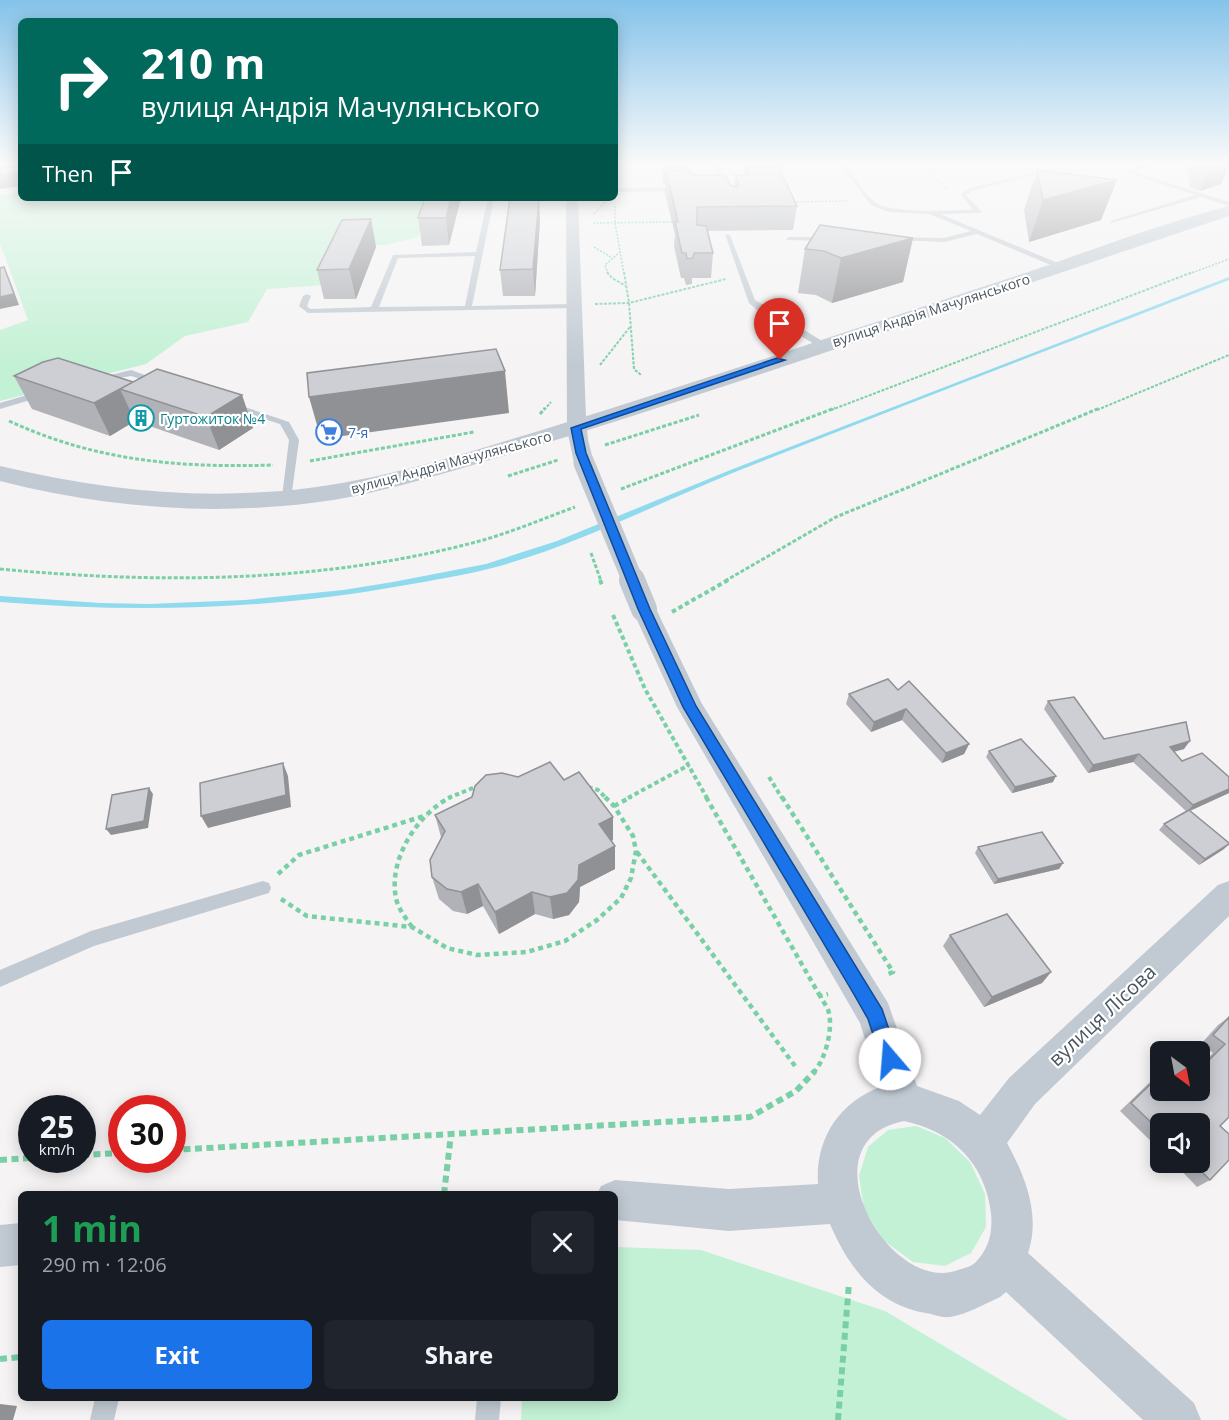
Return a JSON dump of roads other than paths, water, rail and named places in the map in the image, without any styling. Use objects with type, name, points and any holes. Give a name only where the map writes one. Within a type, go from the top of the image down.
[{"type":"street","points":[[572,232],[577,373],[576,428],[583,458],[655,612],[690,707],[875,1015],[904,1102]]},
{"type":"street","name":"вулиця Андрія Мачулянського","points":[[0,473],[44,485],[127,498],[200,501],[287,497],[353,489],[405,477],[576,428],[1164,232]]},
{"type":"street","name":"вулиця Лісова","points":[[983,1143],[1022,1091],[1229,895]]},
{"type":"street","points":[[904,1102],[923,1104],[942,1111],[983,1143],[1001,1170],[1011,1201],[1013,1232],[1004,1260],[986,1281],[961,1293],[931,1294],[901,1283],[874,1262],[846,1219],[836,1171],[842,1142],[857,1121],[879,1107],[904,1102]]},
{"type":"street","points":[[618,1200],[846,1219]]},
{"type":"street","points":[[0,1246],[18,1244]]},
{"type":"street","points":[[1004,1260],[1177,1420]]},
{"type":"lane","points":[[468,308],[483,232]]},
{"type":"lane","points":[[888,239],[944,240],[975,232]]},
{"type":"lane","points":[[977,232],[1061,266]]},
{"type":"lane","points":[[727,235],[752,301],[760,309],[824,346]]},
{"type":"lane","points":[[788,239],[842,239]]},
{"type":"lane","points":[[374,310],[395,256],[478,254]]},
{"type":"lane","points":[[307,296],[303,306],[308,311],[573,306]]},
{"type":"lane","points":[[84,382],[131,373],[175,387]]},
{"type":"lane","points":[[0,406],[54,390]]},
{"type":"lane","points":[[218,401],[284,422],[294,440],[287,497]]},
{"type":"lane","points":[[0,979],[91,939],[263,888]]},
{"type":"lane","points":[[102,1420],[106,1401]]},
{"type":"lane","points":[[487,1420],[489,1401]]},
{"type":"waterway","points":[[0,599],[100,606],[197,606],[245,603],[343,593],[487,567],[560,543],[735,470],[1229,278]]},
{"type":"place","name":"Гуртожиток №4","points":[[141,418]]},
{"type":"place","name":"7-я","points":[[329,432]]}]
